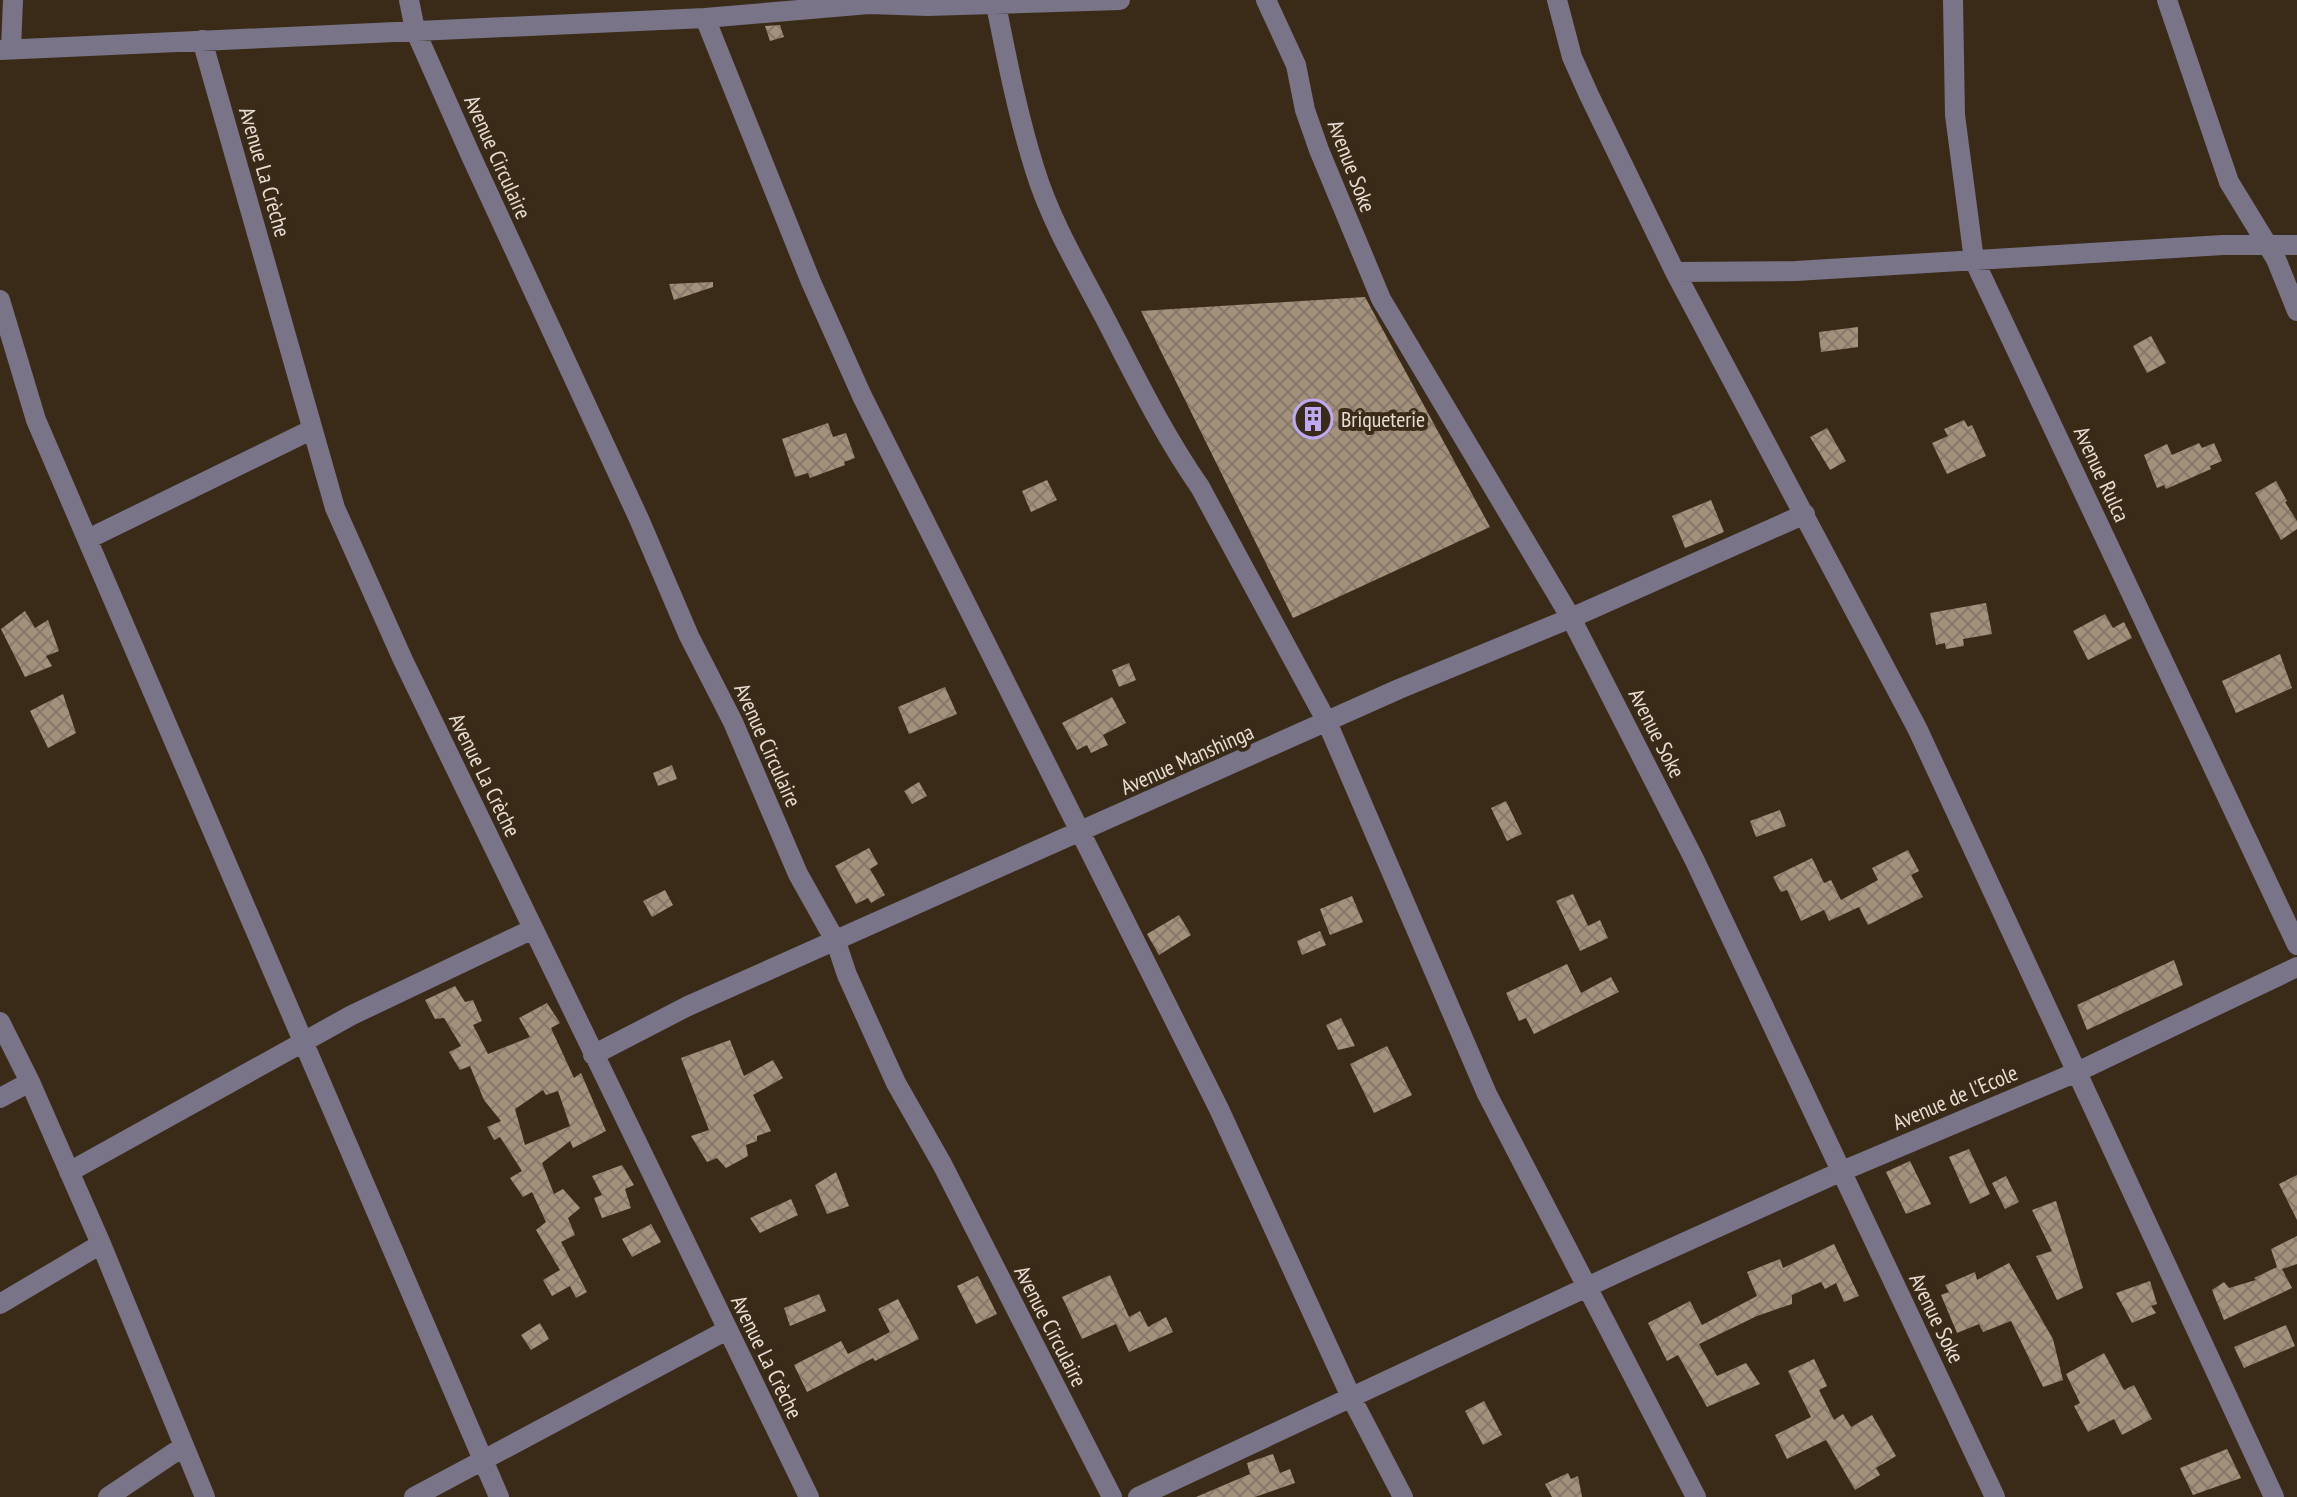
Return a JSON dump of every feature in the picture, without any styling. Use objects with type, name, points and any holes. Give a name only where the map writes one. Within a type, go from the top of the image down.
[{"type":"street","points":[[13,0],[5,50],[705,18],[869,4],[1120,0]]},
{"type":"street","name":"Avenue Circulaire","points":[[409,0],[415,30],[577,390],[639,519],[689,636],[733,722],[798,874],[836,942],[847,975],[896,1083],[942,1164],[1112,1497]]},
{"type":"street","name":"Avenue Soke","points":[[1266,0],[1296,65],[1305,110],[1319,150],[1381,299],[1571,618],[1695,861],[1995,1497]]},
{"type":"street","points":[[1557,0],[1572,57],[1675,272],[1917,728],[2274,1497]]},
{"type":"street","name":"Avenue Rulca","points":[[1953,0],[1955,115],[1974,260],[2297,945]]},
{"type":"street","points":[[2167,0],[2229,182],[2276,259],[2297,311]]},
{"type":"street","points":[[992,2],[1035,172],[1062,237],[1137,383],[1200,487],[1327,722],[1487,1094],[1696,1497]]},
{"type":"street","points":[[705,18],[811,282],[862,396],[1219,1109],[1352,1399],[1403,1497]]},
{"type":"street","name":"Avenue La Crèche","points":[[202,40],[335,508],[403,660],[809,1497]]},
{"type":"street","points":[[1675,272],[1796,271],[2223,245],[2297,245]]},
{"type":"street","points":[[0,300],[36,420],[499,1497]]},
{"type":"street","points":[[88,539],[311,430]]},
{"type":"street","name":"Avenue Manshinga","points":[[593,1055],[688,1006],[1805,514]]},
{"type":"street","points":[[69,1172],[352,1015],[533,929]]},
{"type":"street","name":"Avenue de l'Ecole","points":[[1138,1497],[1630,1267],[1840,1172],[2077,1072],[2297,967]]},
{"type":"street","points":[[0,1022],[30,1082],[101,1244],[205,1497]]},
{"type":"street","points":[[0,1098],[30,1082]]},
{"type":"street","points":[[0,1304],[101,1244]]},
{"type":"street","points":[[414,1497],[727,1330]]},
{"type":"street","points":[[108,1497],[184,1446]]},
{"type":"building","points":[[780,25],[784,37],[770,41],[765,26]]},
{"type":"building","points":[[713,282],[713,287],[674,300],[669,284]]},
{"type":"building","name":"Briqueterie","points":[[1365,297],[1490,527],[1293,618],[1141,311]]},
{"type":"building","points":[[1858,327],[1858,347],[1821,352],[1819,332]]},
{"type":"building","points":[[2151,336],[2166,363],[2147,373],[2133,346]]},
{"type":"building","points":[[1964,420],[1968,427],[1972,425],[1986,456],[1947,474],[1932,443],[1948,436],[1944,429]]},
{"type":"building","points":[[828,423],[833,437],[846,433],[855,458],[810,478],[808,473],[795,477],[782,439]]},
{"type":"building","points":[[1827,428],[1846,461],[1830,470],[1810,437]]},
{"type":"building","points":[[2199,443],[2202,448],[2214,443],[2222,461],[2166,489],[2164,485],[2157,488],[2144,455],[2167,444],[2172,455]]},
{"type":"building","points":[[1047,480],[1057,500],[1031,512],[1022,491]]},
{"type":"building","points":[[2276,481],[2297,521],[2297,529],[2281,540],[2255,493]]},
{"type":"building","points":[[1711,500],[1724,532],[1685,548],[1672,516]]},
{"type":"building","points":[[1986,603],[1992,634],[1963,639],[1964,646],[1946,649],[1945,643],[1936,645],[1930,613]]},
{"type":"building","points":[[25,611],[35,628],[48,620],[59,651],[46,656],[52,666],[25,677],[1,629]]},
{"type":"building","points":[[2105,614],[2113,628],[2124,622],[2132,638],[2088,660],[2073,631]]},
{"type":"building","points":[[2280,654],[2292,688],[2236,713],[2222,681]]},
{"type":"building","points":[[1129,663],[1136,680],[1119,687],[1112,670]]},
{"type":"building","points":[[945,687],[957,714],[909,734],[898,707]]},
{"type":"building","points":[[63,694],[76,733],[48,748],[30,711]]},
{"type":"building","points":[[1112,697],[1126,723],[1103,735],[1108,745],[1091,753],[1087,745],[1077,750],[1062,723]]},
{"type":"building","points":[[672,765],[677,779],[658,786],[653,773]]},
{"type":"building","points":[[919,782],[927,796],[912,804],[904,791]]},
{"type":"building","points":[[1506,801],[1522,834],[1507,841],[1491,808]]},
{"type":"building","points":[[1780,810],[1786,826],[1756,837],[1750,821]]},
{"type":"building","points":[[869,848],[878,864],[870,869],[885,895],[871,903],[868,898],[856,904],[835,866]]},
{"type":"building","points":[[1908,850],[1919,871],[1911,875],[1923,897],[1868,925],[1859,907],[1829,921],[1824,910],[1801,921],[1787,890],[1781,892],[1773,877],[1812,858],[1824,883],[1831,880],[1841,900],[1878,880],[1872,868]]},
{"type":"building","points":[[665,890],[673,905],[652,917],[643,901]]},
{"type":"building","points":[[1573,894],[1588,926],[1600,920],[1608,938],[1580,951],[1556,901]]},
{"type":"building","points":[[1352,896],[1363,922],[1330,935],[1320,909]]},
{"type":"building","points":[[1179,915],[1191,935],[1159,955],[1147,934]]},
{"type":"building","points":[[1320,931],[1326,945],[1302,955],[1297,941]]},
{"type":"building","points":[[2174,960],[2183,985],[2087,1030],[2077,1005]]},
{"type":"building","points":[[1567,964],[1581,993],[1611,977],[1619,992],[1534,1034],[1526,1018],[1519,1021],[1506,993]]},
{"type":"building","points":[[455,986],[465,1002],[473,1000],[482,1021],[473,1025],[488,1054],[530,1037],[519,1018],[547,1003],[560,1023],[551,1028],[574,1078],[581,1073],[606,1131],[573,1148],[570,1141],[542,1163],[554,1194],[563,1189],[580,1208],[568,1218],[575,1235],[561,1242],[587,1292],[576,1298],[570,1286],[552,1296],[543,1280],[560,1270],[536,1230],[546,1222],[532,1192],[523,1197],[510,1178],[522,1171],[500,1137],[494,1140],[487,1127],[501,1121],[484,1100],[470,1066],[460,1070],[449,1052],[461,1046],[444,1018],[435,1019],[425,1000]],"holes":[[[543,1090],[546,1095],[558,1091],[570,1126],[525,1145],[515,1109]]]},
{"type":"building","points":[[1341,1018],[1355,1046],[1338,1050],[1326,1025]]},
{"type":"building","points":[[730,1040],[744,1076],[773,1060],[783,1078],[753,1095],[771,1131],[757,1136],[757,1141],[746,1145],[748,1156],[726,1168],[717,1158],[707,1162],[691,1136],[709,1130],[681,1058]]},
{"type":"building","points":[[1387,1046],[1412,1095],[1374,1113],[1350,1064]]},
{"type":"building","points":[[1969,1149],[1990,1194],[1970,1204],[1949,1157]]},
{"type":"building","points":[[1910,1161],[1931,1204],[1906,1214],[1886,1172]]},
{"type":"building","points":[[622,1165],[634,1185],[625,1189],[631,1208],[602,1218],[594,1198],[602,1195],[592,1176]]},
{"type":"building","points":[[836,1172],[849,1206],[827,1214],[815,1185]]},
{"type":"building","points":[[2297,1175],[2297,1220],[2279,1184]]},
{"type":"building","points":[[2006,1176],[2019,1202],[2005,1209],[1992,1183]]},
{"type":"building","points":[[791,1199],[798,1215],[760,1233],[750,1218]]},
{"type":"building","points":[[2056,1201],[2083,1288],[2057,1300],[2036,1256],[2052,1251],[2032,1210]]},
{"type":"building","points":[[651,1224],[661,1242],[632,1257],[622,1239]]},
{"type":"building","points":[[2297,1236],[2297,1264],[2282,1269],[2292,1288],[2224,1320],[2212,1290],[2224,1282],[2229,1288],[2256,1280],[2254,1278],[2277,1267],[2271,1249]]},
{"type":"building","points":[[1834,1244],[1859,1296],[1844,1302],[1836,1283],[1825,1289],[1821,1282],[1792,1295],[1792,1304],[1757,1316],[1699,1344],[1717,1376],[1746,1363],[1760,1384],[1707,1407],[1678,1355],[1667,1361],[1648,1323],[1690,1301],[1702,1325],[1757,1296],[1747,1272],[1780,1259],[1783,1268]]},
{"type":"building","points":[[2009,1263],[2053,1339],[2063,1380],[2043,1387],[2011,1321],[1983,1332],[1979,1324],[1957,1333],[1941,1295],[1949,1292],[1945,1285],[1975,1272],[1977,1280]]},
{"type":"building","points":[[1110,1275],[1129,1317],[1140,1311],[1148,1327],[1166,1317],[1173,1332],[1129,1352],[1116,1324],[1082,1339],[1062,1297]]},
{"type":"building","points":[[978,1276],[997,1314],[976,1324],[957,1286]]},
{"type":"building","points":[[2150,1281],[2157,1304],[2151,1306],[2156,1313],[2132,1323],[2116,1293]]},
{"type":"building","points":[[819,1294],[826,1311],[790,1326],[784,1308]]},
{"type":"building","points":[[898,1299],[919,1339],[875,1361],[873,1358],[807,1392],[794,1365],[841,1341],[848,1354],[890,1332],[878,1309]]},
{"type":"building","points":[[540,1323],[549,1339],[531,1350],[521,1335]]},
{"type":"building","points":[[2286,1325],[2295,1346],[2244,1368],[2234,1347]]},
{"type":"building","points":[[2104,1353],[2124,1390],[2134,1385],[2152,1419],[2122,1435],[2114,1419],[2088,1432],[2074,1406],[2080,1403],[2066,1374]]},
{"type":"building","points":[[1814,1359],[1827,1386],[1819,1390],[1834,1420],[1843,1414],[1851,1427],[1872,1415],[1896,1456],[1876,1468],[1880,1475],[1855,1490],[1826,1440],[1787,1459],[1775,1435],[1811,1417],[1788,1371]]},
{"type":"building","points":[[1484,1401],[1502,1435],[1483,1445],[1465,1411]]},
{"type":"building","points":[[2227,1449],[2241,1478],[2193,1495],[2180,1468]]},
{"type":"building","points":[[1273,1454],[1280,1473],[1290,1469],[1295,1483],[1255,1497],[1196,1497],[1250,1474],[1247,1463]]},
{"type":"building","points":[[1568,1473],[1571,1479],[1578,1476],[1582,1497],[1552,1497],[1545,1484]]},
{"type":"place","name":"Briqueterie","points":[[1313,419]]}]
